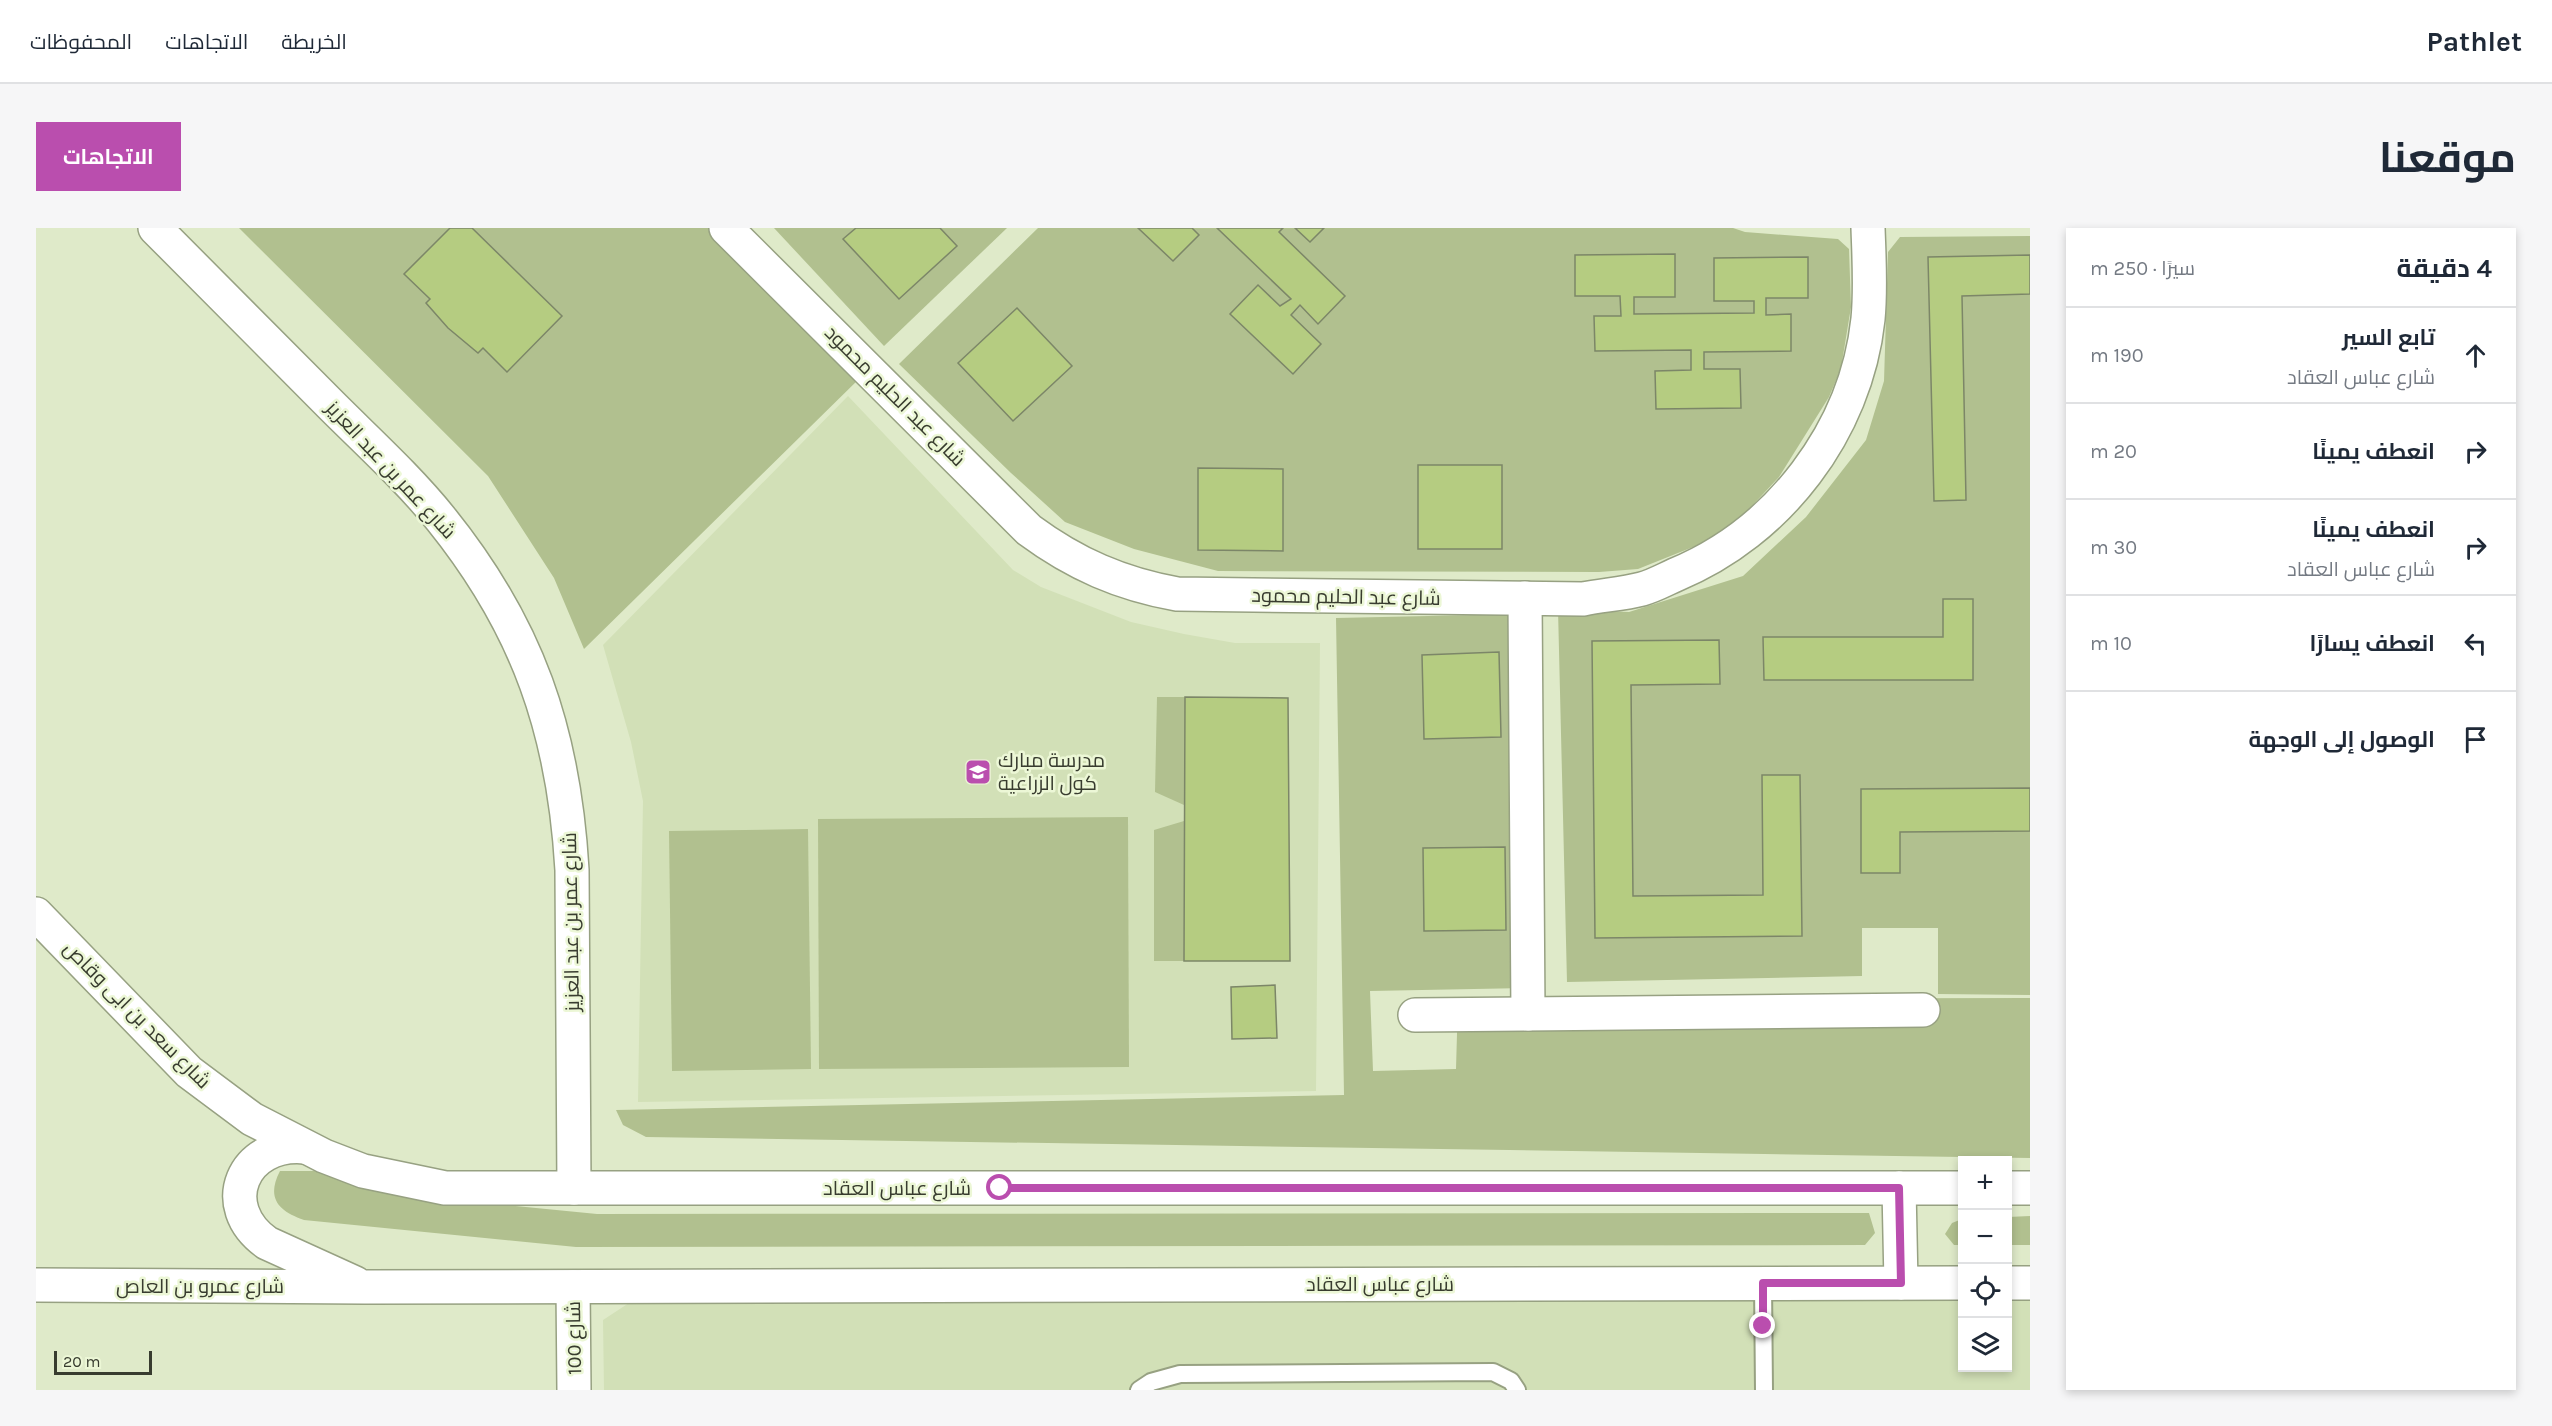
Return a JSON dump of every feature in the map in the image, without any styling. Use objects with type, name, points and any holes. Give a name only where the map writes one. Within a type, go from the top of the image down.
[{"type":"street","name":"شارع عمر بن عبد العزيز","points":[[154,228],[440,517],[495,594],[517,636],[536,680],[551,726],[562,773],[569,821],[572,870],[574,1188]]},
{"type":"street","name":"شارع عبد الحليم محمود","points":[[726,228],[1029,530],[1076,561],[1108,576],[1142,587],[1177,594],[1583,599],[1642,589],[1703,564],[1756,527],[1802,481],[1834,432],[1856,377],[1868,319],[1868,228]]},
{"type":"street","points":[[1525,598],[1528,1014]]},
{"type":"street","name":"شارع سعد بن ابى وقاص","points":[[36,914],[189,1072],[252,1119],[305,1147]]},
{"type":"street","points":[[1415,1015],[1923,1010]]},
{"type":"street","points":[[305,1147],[290,1146],[275,1149],[261,1155],[250,1166],[239,1195],[246,1223],[267,1243],[365,1287]]},
{"type":"street","name":"شارع عباس العقاد","points":[[305,1147],[363,1170],[445,1188],[1958,1188]]},
{"type":"street","points":[[1899,1188],[1901,1283]]},
{"type":"street","points":[[2012,1188],[2030,1188]]},
{"type":"street","name":"شارع عباس العقاد","points":[[365,1287],[1958,1283]]},
{"type":"street","points":[[2012,1283],[2030,1283]]},
{"type":"street","name":"شارع عمرو بن العاص","points":[[36,1285],[365,1287]]},
{"type":"street","name":"شارع 100","points":[[573,1287],[574,1390]]},
{"type":"lane","points":[[1763,1283],[1764,1390]]},
{"type":"lane","points":[[1139,1390],[1151,1382],[1180,1374],[1492,1372],[1511,1381],[1517,1390]]},
{"type":"shaded area","points":[[239,228],[711,228],[862,376],[584,649],[554,578],[488,476]]},
{"type":"shaded area","points":[[774,228],[1007,228],[884,346]]},
{"type":"shaded area","points":[[1038,228],[1733,228],[1745,232],[1838,239],[1849,249],[1851,307],[1841,368],[1829,397],[1779,477],[1737,522],[1708,541],[1638,569],[1599,572],[1218,571],[1134,549],[1065,522],[899,364]]},
{"type":"shaded area","points":[[2030,236],[2030,995],[1938,994],[1938,928],[1862,928],[1862,976],[1567,982],[1558,609],[1629,612],[1743,576],[1806,517],[1866,440],[1884,381],[1888,252],[1900,237]]},
{"type":"shaded area","name":"مدرسة مبارك كول الزراعية","points":[[848,396],[1013,570],[1041,587],[1131,622],[1184,634],[1235,643],[1320,643],[1316,1091],[638,1102],[643,801],[631,742],[603,645]]},
{"type":"shaded area","points":[[1521,614],[1528,988],[1370,991],[1373,1071],[1456,1069],[1458,999],[2030,998],[2030,1158],[646,1137],[623,1125],[616,1110],[1344,1095],[1336,618]]},
{"type":"shaded area","points":[[1157,697],[1185,697],[1184,805],[1155,792]]},
{"type":"shaded area","points":[[1128,817],[1129,1067],[819,1069],[818,819]]},
{"type":"shaded area","points":[[1184,821],[1184,961],[1154,961],[1154,830]]},
{"type":"shaded area","points":[[808,829],[811,1069],[672,1071],[669,831]]},
{"type":"shaded area","points":[[280,1171],[314,1171],[415,1196],[597,1214],[1869,1213],[1875,1233],[1865,1245],[576,1247],[304,1220],[281,1208],[277,1202],[274,1189]]},
{"type":"shaded area","points":[[2030,1216],[2030,1245],[2012,1245],[2012,1217]]},
{"type":"shaded area","points":[[1958,1221],[1958,1245],[1954,1245],[1945,1234],[1952,1223]]},
{"type":"shaded area","points":[[1958,1298],[1958,1372],[2012,1372],[2012,1298],[2030,1298],[2030,1390],[604,1390],[603,1320],[632,1301]]},
{"type":"building","points":[[450,228],[472,228],[562,316],[507,372],[483,348],[478,353],[448,328],[426,303],[430,299],[404,274]]},
{"type":"building","points":[[856,228],[940,228],[957,246],[899,299],[843,239]]},
{"type":"building","points":[[1138,228],[1192,228],[1199,235],[1173,261]]},
{"type":"building","points":[[1217,228],[1283,228],[1279,232],[1345,296],[1318,324],[1300,305],[1291,315],[1321,344],[1293,374],[1230,314],[1258,285],[1280,306],[1291,299]]},
{"type":"building","points":[[1295,228],[1324,228],[1310,242]]},
{"type":"building","points":[[1675,254],[1675,297],[1634,297],[1634,314],[1754,313],[1754,301],[1714,301],[1714,258],[1808,257],[1808,298],[1766,298],[1766,315],[1791,314],[1791,351],[1704,352],[1704,369],[1740,369],[1741,408],[1656,409],[1655,371],[1691,370],[1691,350],[1595,351],[1594,316],[1621,316],[1620,296],[1575,296],[1575,255]]},
{"type":"building","points":[[2030,255],[2030,294],[1962,296],[1966,500],[1934,501],[1928,257]]},
{"type":"building","points":[[1017,308],[1072,366],[1013,421],[958,363]]},
{"type":"building","points":[[1418,465],[1502,465],[1502,549],[1418,549]]},
{"type":"building","points":[[1198,468],[1283,469],[1283,551],[1198,550]]},
{"type":"building","points":[[1943,599],[1973,599],[1973,680],[1764,680],[1763,637],[1943,637]]},
{"type":"building","points":[[1719,640],[1720,684],[1631,685],[1633,896],[1763,895],[1762,775],[1800,775],[1802,936],[1595,938],[1592,641]]},
{"type":"building","points":[[1499,652],[1501,737],[1424,739],[1422,655]]},
{"type":"building","points":[[1185,697],[1288,698],[1290,961],[1184,961]]},
{"type":"building","points":[[2030,788],[2030,831],[1900,832],[1900,873],[1861,873],[1861,789]]},
{"type":"building","points":[[1505,847],[1506,930],[1424,931],[1423,848]]},
{"type":"building","points":[[1275,985],[1277,1038],[1232,1039],[1231,987]]},
{"type":"place","name":"مدرسة مبارك كول الزراعية","points":[[978,772]]},
{"type":"route","points":[[1000,1188],[1899,1188],[1901,1283],[1763,1283],[1763,1326]]}]
